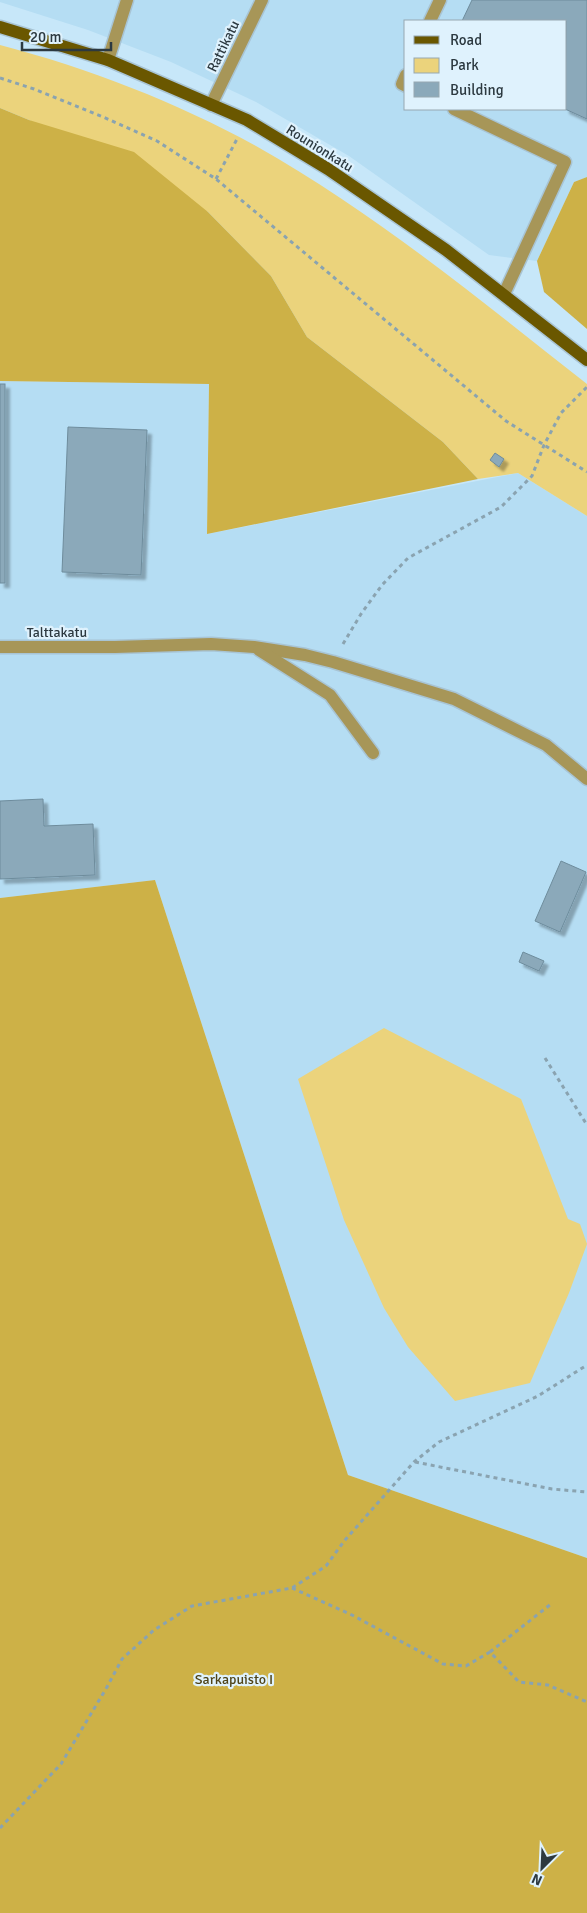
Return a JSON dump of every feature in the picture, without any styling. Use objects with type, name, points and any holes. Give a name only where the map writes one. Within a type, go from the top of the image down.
[{"type":"main road","name":"Rounionkatu","points":[[0,26],[108,60],[247,120],[328,169],[446,250],[587,360]]},
{"type":"street","points":[[108,60],[127,0]]},
{"type":"street","name":"Rattikatu","points":[[212,105],[262,0]]},
{"type":"street","points":[[430,20],[440,0]]},
{"type":"street","points":[[456,110],[565,162],[504,294]]},
{"type":"street","name":"Talttakatu","points":[[0,647],[115,647],[211,644],[305,655],[454,699],[546,745],[587,779]]},
{"type":"street","points":[[254,648],[330,695],[373,754]]},
{"type":"path","points":[[0,78],[103,116],[157,141],[216,179],[506,421],[587,472]]},
{"type":"path","points":[[216,179],[247,120]]},
{"type":"path","points":[[333,662],[361,614],[382,586],[408,558],[501,506],[532,476],[544,445],[561,413],[587,387]]},
{"type":"path","points":[[545,1058],[587,1125]]},
{"type":"path","points":[[0,1828],[61,1764],[108,1687],[122,1659],[154,1630],[192,1606],[292,1588],[326,1566],[345,1540],[414,1462],[438,1442],[538,1396],[587,1366]]},
{"type":"path","points":[[414,1462],[552,1489],[587,1492]]},
{"type":"path","points":[[292,1588],[352,1615],[443,1664],[466,1666],[490,1652],[551,1604]]},
{"type":"path","points":[[490,1652],[519,1682],[548,1684],[587,1702]]},
{"type":"shaded area","points":[[0,0],[587,0],[587,177],[574,182],[537,261],[489,255],[349,156],[256,102],[171,62],[88,30],[0,2]]},
{"type":"shaded area","points":[[0,381],[209,384],[207,534],[518,473],[587,516],[587,1558],[348,1475],[155,880],[0,898]]},
{"type":"green space","points":[[0,45],[99,75],[195,115],[256,146],[300,172],[385,229],[467,289],[587,384],[587,516],[518,473],[478,479],[443,442],[307,337],[271,276],[208,212],[29,120],[0,108]]},
{"type":"green space","points":[[0,108],[29,120],[134,152],[208,212],[271,276],[307,337],[443,442],[478,479],[207,534],[209,384],[0,381]]},
{"type":"green space","points":[[587,177],[587,329],[544,292],[537,261],[574,182]]},
{"type":"green space","name":"Sarkapuisto I","points":[[155,880],[348,1475],[587,1558],[587,1913],[0,1913],[0,898]]},
{"type":"green space","points":[[384,1028],[521,1099],[568,1219],[580,1224],[587,1244],[569,1293],[530,1383],[455,1401],[408,1347],[384,1308],[344,1220],[298,1079]]},
{"type":"building","points":[[472,0],[587,0],[587,119],[567,110],[567,20],[462,20]]},
{"type":"building","points":[[0,384],[5,384],[5,583],[0,583]]},
{"type":"building","points":[[68,427],[147,430],[141,575],[62,572]]},
{"type":"building","points":[[495,453],[504,459],[499,467],[490,460]]},
{"type":"building","points":[[43,799],[44,826],[93,824],[95,875],[0,879],[0,801]]},
{"type":"building","points":[[561,861],[586,872],[560,932],[535,921]]},
{"type":"building","points":[[523,952],[544,961],[539,971],[519,962]]}]
